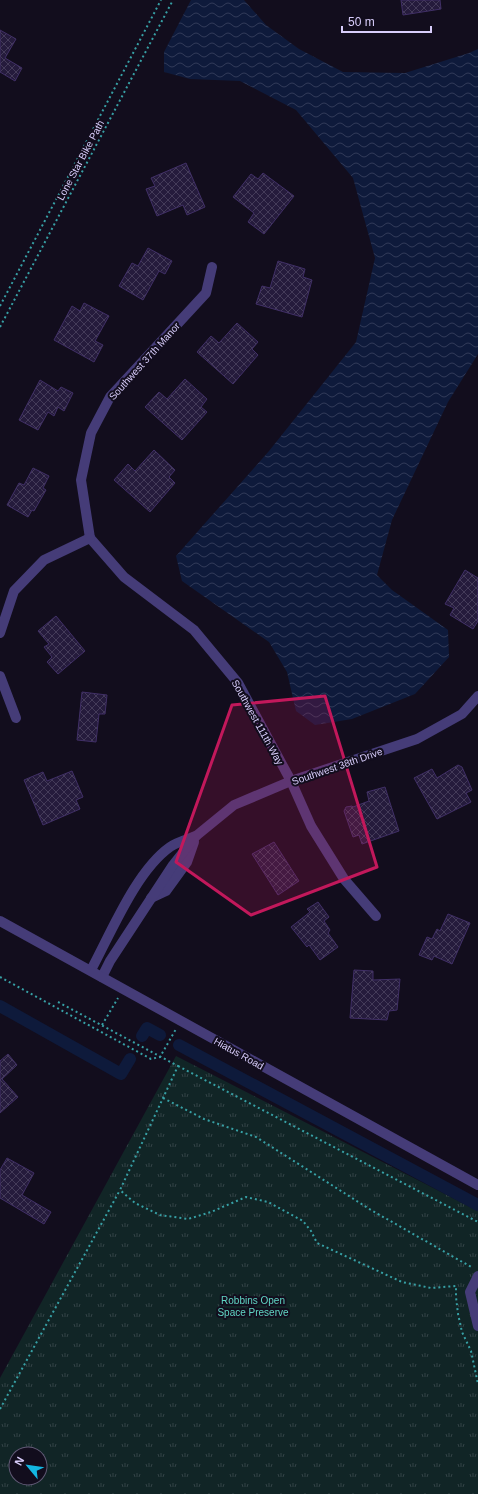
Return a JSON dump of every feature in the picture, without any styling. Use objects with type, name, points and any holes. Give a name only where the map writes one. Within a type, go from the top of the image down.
[{"type":"street","name":"Southwest 37th Manor","points":[[90,538],[81,480],[91,433],[110,397],[206,293],[212,267]]},
{"type":"street","points":[[0,633],[14,591],[44,560],[90,538]]},
{"type":"street","name":"Southwest 111th Way","points":[[90,538],[124,578],[194,630],[238,683],[291,782],[311,826],[344,879],[376,916]]},
{"type":"street","points":[[0,676],[16,718]]},
{"type":"street","name":"Southwest 38th Drive","points":[[102,977],[173,865],[196,836],[234,805],[291,782],[417,739],[462,714],[478,696]]},
{"type":"street","name":"Southwest 38th Drive","points":[[91,970],[131,894],[152,863],[171,846],[196,836]]},
{"type":"street","name":"Hiatus Road","points":[[0,921],[478,1185]]},
{"type":"street","points":[[478,1276],[470,1292],[478,1326]]},
{"type":"path","points":[[0,306],[161,0]]},
{"type":"path","name":"Lone Star Bike Path","points":[[0,327],[173,0]]},
{"type":"path","points":[[0,977],[151,1059],[160,1057],[181,1020]]},
{"type":"path","points":[[102,1025],[118,998]]},
{"type":"path","points":[[58,1002],[160,1057],[478,1222]]},
{"type":"path","points":[[0,1409],[120,1190],[178,1066]]},
{"type":"path","points":[[163,1098],[204,1119],[256,1136],[371,1210],[478,1271]]},
{"type":"path","points":[[120,1190],[135,1203],[160,1215],[188,1219],[211,1212],[246,1197],[268,1202],[303,1221],[311,1231],[317,1243],[402,1282],[431,1288],[456,1286],[458,1314],[462,1332],[470,1351],[478,1384]]},
{"type":"highlighted area","points":[[325,696],[377,867],[251,915],[176,862],[232,705]]},
{"type":"green space","name":"Robbins Open Space Preserve","points":[[176,1056],[478,1211],[478,1494],[0,1494],[0,1378]]},
{"type":"water","points":[[191,0],[244,0],[266,25],[299,49],[343,72],[405,73],[478,49],[478,354],[448,402],[392,520],[377,575],[392,590],[448,630],[449,657],[415,694],[352,719],[315,725],[296,711],[287,672],[269,642],[182,581],[176,556],[269,451],[356,342],[375,258],[353,178],[296,110],[240,81],[190,79],[164,72],[164,52]]},
{"type":"building","points":[[401,0],[440,0],[441,9],[403,15]]},
{"type":"building","points":[[0,30],[16,39],[5,58],[22,68],[15,81],[0,72]]},
{"type":"building","points":[[186,163],[205,207],[187,215],[183,205],[157,216],[146,189],[155,186],[151,178]]},
{"type":"building","points":[[263,173],[294,196],[264,234],[248,222],[254,213],[233,197],[251,174],[258,179]]},
{"type":"building","points":[[148,248],[172,261],[165,274],[159,271],[143,300],[119,286],[132,263],[138,266]]},
{"type":"building","points":[[278,261],[305,269],[303,277],[312,280],[302,317],[256,304],[262,286],[270,288]]},
{"type":"building","points":[[84,303],[109,316],[95,341],[103,345],[94,362],[54,340],[72,306],[80,311]]},
{"type":"building","points":[[237,323],[258,342],[252,349],[258,355],[233,384],[197,352],[211,336],[219,343]]},
{"type":"building","points":[[185,379],[207,399],[201,407],[207,412],[182,440],[145,407],[159,392],[167,399]]},
{"type":"building","points":[[40,380],[58,391],[61,387],[73,393],[64,411],[58,407],[54,416],[48,412],[38,430],[19,420]]},
{"type":"building","points":[[154,450],[175,470],[169,477],[175,483],[150,512],[114,480],[128,464],[135,471]]},
{"type":"building","points":[[33,468],[49,476],[43,488],[46,490],[34,511],[32,510],[28,517],[7,505],[19,483],[24,485]]},
{"type":"building","points":[[465,570],[478,578],[478,621],[473,629],[450,615],[454,608],[445,604]]},
{"type":"building","points":[[56,616],[85,651],[58,674],[47,662],[52,657],[44,647],[49,644],[38,631]]},
{"type":"building","points":[[82,692],[107,695],[105,714],[99,714],[96,742],[77,740]]},
{"type":"building","points":[[458,765],[462,767],[472,790],[466,793],[471,802],[437,819],[414,778],[432,769],[437,778]]},
{"type":"building","points":[[72,771],[83,797],[76,800],[80,809],[43,825],[24,780],[43,772],[47,781]]},
{"type":"building","points":[[385,787],[399,831],[362,844],[359,835],[353,837],[344,811],[346,807],[353,807],[369,801],[367,792]]},
{"type":"building","points":[[274,842],[299,881],[278,895],[252,854]]},
{"type":"building","points":[[318,902],[329,917],[324,921],[330,930],[328,933],[338,947],[320,960],[309,945],[307,947],[291,927],[310,912],[307,909]]},
{"type":"building","points":[[448,914],[470,923],[452,964],[434,956],[432,960],[419,955],[427,937],[432,939],[437,929],[440,931]]},
{"type":"building","points":[[354,970],[373,971],[373,980],[400,979],[397,1010],[389,1011],[387,1020],[350,1018]]},
{"type":"building","points":[[8,1054],[17,1065],[2,1079],[18,1097],[0,1113],[0,1061]]},
{"type":"building","points":[[7,1158],[34,1173],[22,1195],[51,1212],[44,1224],[0,1198],[0,1170]]},
{"type":"waterway","points":[[0,1006],[121,1074],[130,1059]]},
{"type":"waterway","points":[[142,1036],[147,1028],[160,1035]]},
{"type":"waterway","points":[[179,1045],[478,1205]]}]
